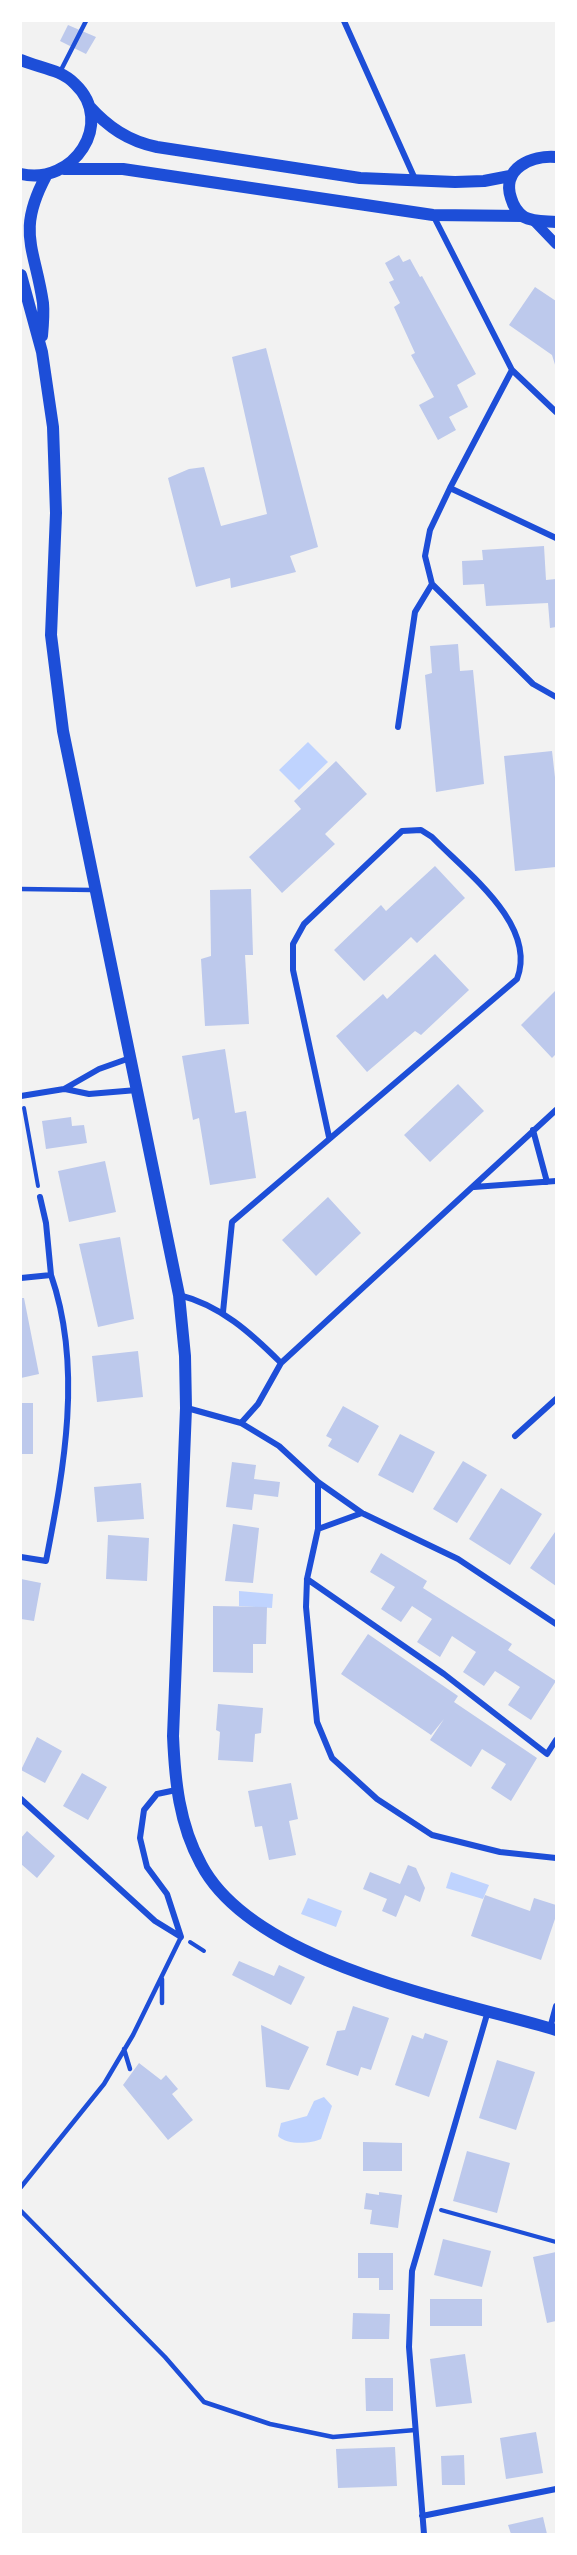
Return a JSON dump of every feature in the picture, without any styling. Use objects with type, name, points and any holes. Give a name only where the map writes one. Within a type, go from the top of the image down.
[{"type":"main road","points":[[21,60],[36,67],[60,72],[75,84],[89,106],[104,122],[136,143],[360,178],[474,182],[510,176],[529,160],[556,157]]},
{"type":"main road","points":[[21,69],[36,67]]},
{"type":"main road","points":[[21,174],[46,176],[64,169],[80,155],[91,125],[89,106]]},
{"type":"main road","points":[[64,169],[123,169],[433,215],[528,218],[556,222]]},
{"type":"main road","points":[[42,352],[43,304],[28,232],[37,192],[46,176]]},
{"type":"main road","points":[[510,176],[509,193],[513,205],[528,218]]},
{"type":"main road","points":[[21,275],[42,352],[53,427],[56,513],[51,635],[63,731],[179,1295],[186,1356],[173,1736],[176,1790],[188,1834],[201,1866],[224,1895],[260,1927],[294,1947],[348,1970],[553,2029]]},
{"type":"street","points":[[344,21],[415,179]]},
{"type":"street","points":[[433,215],[512,370],[556,412]]},
{"type":"street","points":[[528,218],[556,244]]},
{"type":"street","points":[[512,370],[430,530],[425,556],[432,584],[533,684],[556,697]]},
{"type":"street","points":[[450,488],[556,538]]},
{"type":"street","points":[[398,727],[415,612],[432,584]]},
{"type":"street","points":[[223,1312],[232,1222],[517,979],[522,966],[518,939],[508,916],[432,837],[421,830],[402,831],[304,924],[293,944],[293,970],[329,1137]]},
{"type":"street","points":[[64,1089],[99,1069],[131,1058]]},
{"type":"street","points":[[21,1095],[64,1089],[98,1095],[137,1090]]},
{"type":"street","points":[[241,1423],[258,1404],[280,1363],[556,1110]]},
{"type":"street","points":[[533,1130],[547,1182]]},
{"type":"street","points":[[473,1187],[556,1181]]},
{"type":"street","points":[[21,1557],[46,1561],[62,1474],[69,1389],[61,1303],[51,1275],[47,1231],[40,1197]]},
{"type":"street","points":[[21,1278],[51,1275]]},
{"type":"street","points":[[179,1295],[199,1300],[223,1312],[280,1363]]},
{"type":"street","points":[[515,1436],[556,1399]]},
{"type":"street","points":[[186,1408],[241,1423],[279,1446],[318,1482],[362,1513],[458,1559],[556,1624]]},
{"type":"street","points":[[318,1482],[318,1528],[307,1580],[306,1607],[317,1722],[332,1758],[377,1799],[432,1836],[500,1852],[556,1858]]},
{"type":"street","points":[[318,1528],[362,1513]]},
{"type":"street","points":[[307,1580],[444,1674],[547,1754],[556,1740]]},
{"type":"street","points":[[176,1790],[157,1794],[144,1810],[140,1838],[147,1868],[167,1894],[182,1937]]},
{"type":"street","points":[[21,1799],[155,1921],[182,1937]]},
{"type":"street","points":[[553,2029],[556,2006]]},
{"type":"street","points":[[424,2534],[409,2347],[412,2271],[488,2011]]},
{"type":"street","points":[[422,2516],[556,2489]]},
{"type":"lane","points":[[60,72],[86,21]]},
{"type":"lane","points":[[21,889],[96,890]]},
{"type":"lane","points":[[21,2187],[104,2084],[182,1937]]},
{"type":"lane","points":[[162,1976],[162,2003]]},
{"type":"lane","points":[[124,2049],[130,2068]]},
{"type":"lane","points":[[21,2211],[165,2357],[204,2402],[270,2424],[333,2437],[415,2430]]},
{"type":"path","points":[[21,1095],[40,1197]]},
{"type":"path","points":[[431,2208],[556,2242]]},
{"type":"water","points":[[308,742],[328,762],[299,790],[279,770]]},
{"type":"water","points":[[239,1591],[273,1594],[272,1608],[239,1606]]},
{"type":"water","points":[[451,1872],[489,1885],[483,1899],[446,1888]]},
{"type":"water","points":[[308,1898],[342,1911],[336,1927],[301,1914]]},
{"type":"water","points":[[324,2097],[332,2106],[321,2139],[299,2143],[287,2141],[278,2136],[281,2123],[307,2116],[314,2101]]},
{"type":"building","points":[[68,25],[96,37],[86,54],[60,41]]},
{"type":"building","points":[[399,255],[403,262],[410,259],[420,277],[422,276],[476,374],[457,385],[468,407],[449,417],[456,430],[438,440],[419,405],[434,397],[411,355],[415,353],[394,307],[400,303],[389,282],[394,280],[385,263]]},
{"type":"building","points":[[535,287],[556,301],[556,368],[552,355],[509,325]]},
{"type":"building","points":[[266,348],[318,547],[290,556],[296,572],[231,588],[230,578],[196,587],[168,478],[189,469],[204,467],[221,526],[267,514],[232,357]]},
{"type":"building","points":[[544,546],[546,580],[556,579],[556,627],[550,628],[548,603],[486,606],[484,584],[463,585],[462,561],[483,560],[482,550]]},
{"type":"building","points":[[458,644],[460,671],[473,670],[484,784],[436,792],[425,675],[432,673],[430,646]]},
{"type":"building","points":[[552,751],[556,786],[556,867],[515,871],[504,756]]},
{"type":"building","points":[[336,761],[367,794],[325,834],[335,844],[282,893],[249,857],[301,809],[294,801]]},
{"type":"building","points":[[435,866],[465,898],[417,943],[411,937],[364,981],[334,950],[381,905],[386,911]]},
{"type":"building","points":[[251,889],[253,955],[245,955],[249,1024],[205,1026],[201,959],[211,956],[210,890]]},
{"type":"building","points":[[435,954],[469,990],[421,1035],[415,1031],[367,1072],[336,1036],[383,994],[387,999]]},
{"type":"building","points":[[556,990],[556,1054],[552,1058],[521,1025]]},
{"type":"building","points":[[225,1049],[235,1113],[246,1111],[256,1178],[210,1185],[199,1118],[193,1120],[182,1056]]},
{"type":"building","points":[[458,1084],[484,1111],[430,1162],[404,1135]]},
{"type":"building","points":[[71,1117],[72,1126],[84,1125],[87,1143],[46,1149],[42,1121]]},
{"type":"building","points":[[105,1161],[116,1212],[69,1222],[58,1171]]},
{"type":"building","points":[[328,1197],[361,1233],[316,1276],[282,1240]]},
{"type":"building","points":[[120,1237],[134,1319],[98,1327],[79,1244]]},
{"type":"building","points":[[21,1298],[24,1298],[39,1374],[21,1378]]},
{"type":"building","points":[[138,1351],[143,1397],[97,1402],[92,1356]]},
{"type":"building","points":[[21,1403],[33,1403],[33,1454],[21,1454]]},
{"type":"building","points":[[343,1406],[379,1426],[358,1463],[328,1446],[332,1439],[326,1436]]},
{"type":"building","points":[[400,1434],[435,1452],[413,1493],[378,1475]]},
{"type":"building","points":[[463,1461],[487,1475],[457,1523],[433,1509]]},
{"type":"building","points":[[232,1462],[256,1465],[254,1479],[280,1482],[278,1497],[254,1494],[252,1510],[226,1507]]},
{"type":"building","points":[[141,1483],[144,1519],[97,1522],[94,1487]]},
{"type":"building","points":[[501,1488],[542,1514],[510,1565],[469,1539]]},
{"type":"building","points":[[233,1524],[259,1528],[253,1583],[225,1581]]},
{"type":"building","points":[[556,1533],[556,1586],[530,1568]]},
{"type":"building","points":[[108,1535],[149,1538],[147,1581],[106,1579]]},
{"type":"building","points":[[381,1553],[427,1581],[423,1588],[512,1644],[508,1650],[556,1681],[531,1720],[508,1705],[520,1687],[495,1671],[484,1686],[463,1672],[476,1652],[452,1636],[440,1657],[417,1642],[432,1619],[412,1606],[401,1622],[381,1609],[395,1587],[370,1572]]},
{"type":"building","points":[[21,1579],[41,1583],[34,1621],[21,1619]]},
{"type":"building","points":[[213,1606],[267,1607],[266,1644],[253,1644],[253,1673],[213,1672]]},
{"type":"building","points":[[368,1634],[458,1696],[454,1702],[537,1758],[511,1801],[491,1788],[506,1764],[482,1749],[471,1767],[430,1740],[444,1719],[431,1735],[341,1674]]},
{"type":"building","points":[[218,1704],[263,1708],[261,1733],[255,1734],[253,1762],[218,1760],[220,1732],[216,1730]]},
{"type":"building","points":[[37,1737],[62,1751],[45,1783],[21,1770]]},
{"type":"building","points":[[82,1773],[107,1787],[88,1820],[63,1806]]},
{"type":"building","points":[[291,1783],[298,1819],[289,1821],[296,1855],[269,1860],[262,1826],[255,1827],[248,1791]]},
{"type":"building","points":[[27,1831],[55,1856],[37,1878],[21,1864],[21,1838]]},
{"type":"building","points":[[408,1865],[416,1868],[425,1888],[420,1902],[405,1895],[396,1917],[382,1911],[387,1899],[363,1889],[370,1872],[400,1884]]},
{"type":"building","points":[[485,1895],[530,1911],[534,1898],[556,1905],[556,1916],[541,1960],[471,1936]]},
{"type":"building","points":[[239,1961],[274,1976],[279,1965],[305,1977],[291,2005],[232,1975]]},
{"type":"building","points":[[353,2006],[389,2018],[371,2070],[361,2067],[358,2076],[326,2065],[337,2031],[345,2030]]},
{"type":"building","points":[[261,2025],[309,2047],[289,2090],[266,2087]]},
{"type":"building","points":[[425,2033],[448,2041],[429,2097],[395,2085],[412,2035],[423,2039]]},
{"type":"building","points":[[497,2060],[535,2072],[516,2130],[479,2118]]},
{"type":"building","points":[[139,2063],[161,2080],[166,2075],[178,2089],[172,2094],[193,2120],[168,2140],[123,2085]]},
{"type":"building","points":[[363,2142],[402,2143],[402,2171],[363,2171]]},
{"type":"building","points":[[467,2151],[510,2163],[497,2213],[453,2201]]},
{"type":"building","points":[[379,2192],[402,2195],[398,2228],[370,2224],[372,2210],[364,2209],[366,2193],[379,2195]]},
{"type":"building","points":[[443,2239],[491,2251],[482,2287],[434,2275]]},
{"type":"building","points":[[556,2252],[556,2321],[547,2323],[533,2257]]},
{"type":"building","points":[[358,2253],[393,2253],[393,2290],[379,2290],[379,2278],[358,2278]]},
{"type":"building","points":[[430,2299],[482,2299],[482,2326],[430,2326]]},
{"type":"building","points":[[353,2313],[390,2314],[389,2339],[352,2339]]},
{"type":"building","points":[[465,2354],[472,2403],[436,2407],[430,2359]]},
{"type":"building","points":[[365,2378],[393,2378],[393,2411],[366,2411]]},
{"type":"building","points":[[536,2432],[543,2473],[506,2479],[500,2438]]},
{"type":"building","points":[[395,2447],[397,2486],[338,2488],[336,2449]]},
{"type":"building","points":[[464,2455],[465,2485],[442,2485],[441,2456]]},
{"type":"building","points":[[543,2517],[547,2534],[511,2534],[508,2525]]}]
